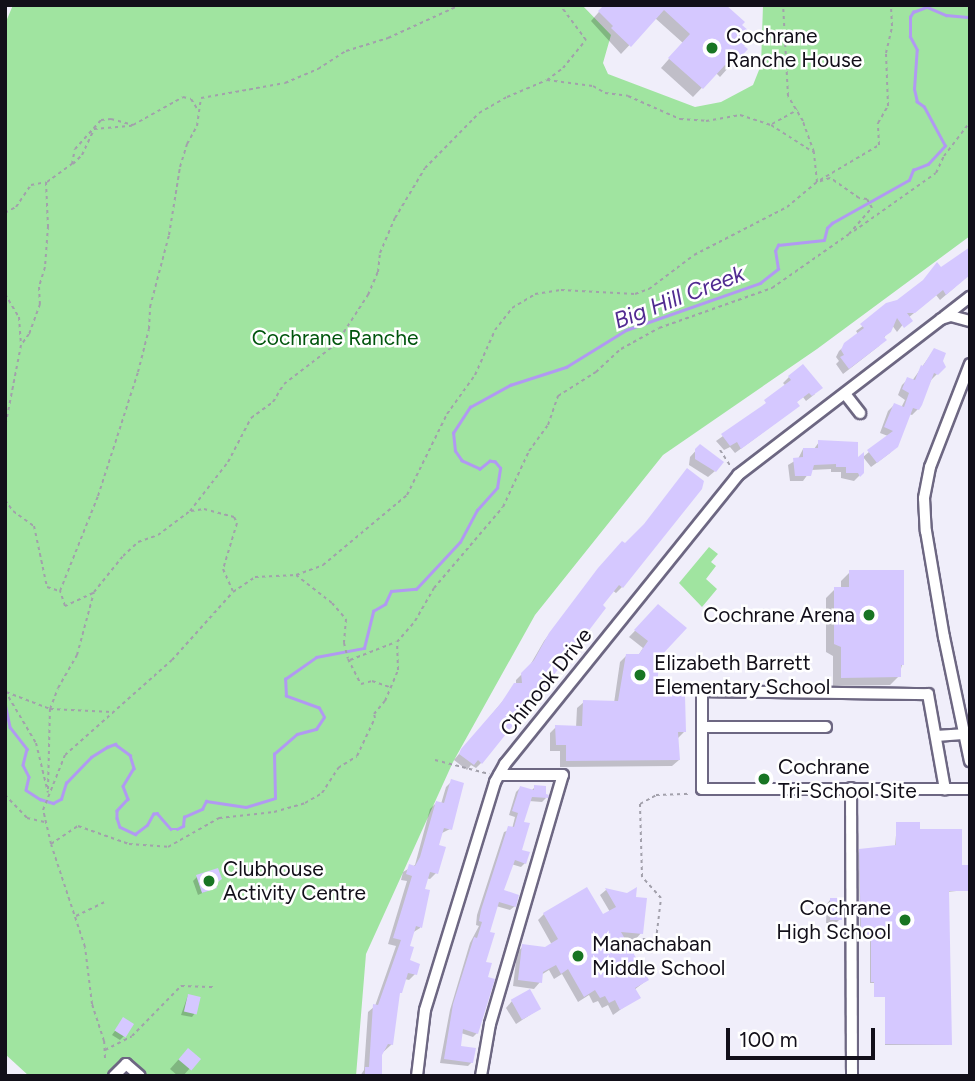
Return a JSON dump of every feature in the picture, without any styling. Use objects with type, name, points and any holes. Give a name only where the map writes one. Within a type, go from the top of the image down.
[{"type":"street","name":"Chinook Drive","points":[[417,1076],[425,1010],[494,774],[731,482],[970,297]]},
{"type":"street","points":[[944,317],[958,317],[970,321]]},
{"type":"street","points":[[970,364],[930,467],[924,498],[926,531],[970,761]]},
{"type":"street","points":[[846,395],[860,413]]},
{"type":"street","points":[[945,789],[928,694],[702,691],[702,789],[851,788],[945,789],[970,789]]},
{"type":"street","points":[[702,727],[826,727]]},
{"type":"street","points":[[936,736],[963,734]]},
{"type":"street","points":[[481,1076],[490,1024],[563,775],[494,774]]},
{"type":"street","points":[[851,788],[852,1076]]},
{"type":"street","points":[[114,1076],[126,1064],[140,1076]]},
{"type":"path","points":[[5,213],[16,207],[31,186],[46,182],[82,155],[94,129],[133,125],[183,97],[201,99],[285,83],[318,69],[346,51],[388,38],[460,5]]},
{"type":"path","points":[[48,794],[50,709],[58,688],[77,655],[94,592],[138,542],[158,535],[190,512],[228,462],[251,418],[273,402],[284,384],[336,344],[368,295],[378,272],[380,253],[395,218],[425,168],[479,113],[507,97],[547,80],[564,68],[586,40],[560,5]]},
{"type":"path","points":[[783,5],[788,96],[797,110],[814,152],[817,182]]},
{"type":"path","points":[[105,1058],[92,1004],[85,947],[51,844],[43,810],[65,755],[172,660],[233,592],[255,577],[296,575],[336,557],[407,495],[447,414],[475,376],[495,330],[512,307],[535,294],[561,290],[635,293],[649,289],[694,255],[787,207],[817,182],[879,145],[878,123],[888,106],[886,52],[892,26],[891,5]]},
{"type":"path","points":[[547,80],[593,86],[605,93],[628,96],[680,119],[706,121],[735,114],[771,125],[814,152]]},
{"type":"path","points":[[94,592],[65,606],[60,591],[98,496],[138,372],[180,167],[187,144],[197,126],[201,99]]},
{"type":"path","points":[[191,100],[200,111]]},
{"type":"path","points":[[771,125],[797,110]]},
{"type":"path","points":[[72,164],[75,149],[101,120],[111,119],[133,125]]},
{"type":"path","points":[[348,659],[377,652],[397,642],[415,621],[435,588],[503,507],[529,451],[548,425],[558,396],[596,372],[621,349],[659,328],[772,288],[936,173],[949,148],[970,121]]},
{"type":"path","points":[[817,182],[830,178],[859,198],[867,200],[872,208],[849,234]]},
{"type":"path","points":[[5,427],[21,345],[40,304],[39,287],[45,267],[48,226],[46,182]]},
{"type":"path","points":[[5,294],[19,317],[21,345]]},
{"type":"path","points":[[719,450],[733,469]]},
{"type":"path","points":[[5,500],[10,508],[34,526],[47,587],[60,591]]},
{"type":"path","points":[[5,510],[10,508]]},
{"type":"path","points":[[190,512],[204,509],[234,517],[237,523],[223,569],[233,592]]},
{"type":"path","points":[[296,575],[342,613],[347,622],[344,643],[348,659],[361,684],[372,681],[390,687]]},
{"type":"path","points":[[51,844],[78,826],[129,844],[168,847],[219,818],[268,814],[305,803],[322,793],[338,768],[357,756],[375,718],[374,714],[384,701],[398,670],[397,642]]},
{"type":"path","points":[[48,794],[36,743],[5,691],[50,709],[112,712]]},
{"type":"path","points":[[435,760],[494,774]]},
{"type":"path","points":[[631,947],[643,939],[656,940],[661,898],[642,877],[640,804],[656,795],[701,794]]},
{"type":"path","points":[[5,795],[27,818],[46,822]]},
{"type":"path","points":[[75,917],[107,901]]},
{"type":"path","points":[[104,1051],[132,1036],[181,986],[216,987]]},
{"type":"green space","name":"Cochrane Ranche","points":[[13,5],[582,5],[611,35],[603,63],[608,74],[695,107],[721,102],[753,85],[761,65],[763,5],[970,5],[970,236],[817,349],[663,455],[535,615],[453,762],[366,954],[356,1076],[29,1076],[5,1054],[5,24]]},
{"type":"green space","points":[[709,547],[718,554],[711,562],[716,566],[706,579],[717,589],[702,607],[679,583]]},
{"type":"building","name":"Cochrane Ranche House","points":[[604,5],[726,5],[745,22],[742,25],[749,31],[743,38],[748,42],[744,46],[748,49],[730,69],[725,65],[703,89],[668,58],[690,34],[664,10],[631,47],[598,11]]},
{"type":"building","points":[[970,247],[970,275],[946,295],[943,290],[915,313],[907,313],[913,321],[904,328],[897,318],[891,332],[884,337],[887,340],[849,369],[840,357],[844,355],[841,350],[844,343],[864,328],[860,324],[886,303],[897,300],[923,280],[937,262],[941,267]]},
{"type":"building","points":[[934,348],[946,353],[943,361],[946,367],[938,375],[934,373],[919,410],[913,408],[898,447],[877,463],[867,450],[893,431],[884,427],[894,403],[904,407],[909,393],[902,389],[907,377],[915,380],[921,365],[923,366]]},
{"type":"building","points":[[803,364],[823,388],[812,396],[809,393],[797,402],[800,406],[741,449],[737,442],[730,446],[721,434],[766,403],[764,400],[791,380],[788,376]]},
{"type":"building","points":[[818,440],[858,442],[858,457],[864,452],[864,473],[860,477],[858,473],[846,473],[846,467],[836,467],[836,464],[814,465],[811,476],[795,476],[793,458],[803,457],[803,448],[818,448]]},
{"type":"building","points":[[700,444],[724,462],[716,472],[695,459],[695,449]]},
{"type":"building","points":[[687,468],[704,481],[702,489],[623,588],[619,585],[603,605],[606,608],[574,650],[568,645],[559,657],[561,659],[557,665],[560,667],[537,696],[535,694],[523,706],[511,722],[514,724],[482,764],[478,760],[474,765],[459,754],[514,683],[522,683],[521,673],[534,660],[549,633],[598,568],[622,541],[625,543],[644,524]]},
{"type":"building","name":"Cochrane Arena","points":[[849,570],[904,570],[904,665],[901,665],[901,677],[841,678],[841,647],[834,644],[834,587],[849,587]]},
{"type":"building","name":"Elizabeth Barrett Elementary School","points":[[658,604],[687,628],[659,658],[657,693],[685,695],[686,732],[678,732],[680,760],[566,761],[566,745],[556,745],[555,725],[582,726],[583,700],[618,701],[626,654],[639,654],[648,641],[634,630]]},
{"type":"building","points":[[451,779],[464,783],[452,830],[444,828],[439,845],[446,847],[438,874],[430,872],[425,889],[430,890],[422,928],[416,926],[410,946],[414,947],[410,960],[420,964],[417,975],[408,973],[400,993],[393,1045],[388,1044],[382,1055],[382,1076],[365,1076],[365,1067],[369,1067],[373,1004],[378,1005],[401,940],[393,938],[412,876],[406,874],[409,864],[415,866],[420,857],[436,801],[444,803]]},
{"type":"building","points":[[534,785],[546,786],[546,794],[549,795],[548,798],[532,797],[524,822],[530,823],[522,850],[530,852],[526,864],[515,860],[504,890],[519,895],[516,907],[499,902],[490,932],[495,933],[486,962],[492,963],[488,977],[495,979],[478,1034],[463,1029],[461,1046],[476,1048],[473,1063],[444,1059],[453,1004],[474,937],[477,938],[482,922],[479,921],[481,910],[508,826],[514,827],[518,813],[512,811],[520,786],[534,790]]},
{"type":"building","name":"Cochrane High School","points":[[896,822],[920,822],[920,829],[962,829],[962,865],[968,865],[968,891],[949,891],[952,1045],[885,1044],[885,997],[874,997],[874,982],[871,982],[871,939],[861,935],[859,849],[896,845]]},
{"type":"building","name":"Clubhouse Activity Centre","points":[[218,868],[222,879],[215,884],[217,888],[202,893],[196,875]]},
{"type":"building","name":"Manachaban Middle School","points":[[587,887],[603,914],[616,907],[605,888],[627,893],[637,887],[636,897],[647,898],[643,934],[621,932],[649,980],[635,988],[641,998],[620,1010],[615,1000],[609,1003],[605,996],[600,998],[595,990],[584,997],[568,969],[561,974],[556,965],[543,972],[542,983],[518,980],[522,944],[545,947],[558,939],[543,913]]},
{"type":"building","points":[[830,898],[842,898],[842,920],[830,920]]},
{"type":"building","points":[[530,989],[541,1009],[522,1020],[511,1000]]},
{"type":"building","points":[[188,994],[201,997],[197,1014],[184,1012]]},
{"type":"building","points":[[123,1017],[134,1024],[126,1037],[115,1031]]},
{"type":"building","points":[[188,1048],[201,1059],[191,1070],[178,1059]]},
{"type":"waterway","name":"Big Hill Creek","points":[[5,703],[10,727],[27,749],[23,765],[29,777],[26,790],[40,799],[53,803],[61,799],[66,783],[91,757],[107,747],[115,744],[130,755],[134,768],[123,786],[128,799],[117,811],[117,818],[120,827],[135,834],[147,825],[153,814],[157,813],[171,829],[177,829],[183,826],[184,817],[202,809],[206,801],[246,807],[275,798],[274,754],[297,734],[316,729],[324,717],[319,708],[286,696],[285,679],[316,657],[364,648],[373,611],[385,604],[391,591],[416,589],[460,542],[477,510],[497,488],[500,468],[495,462],[490,461],[480,469],[462,461],[455,451],[453,433],[470,407],[510,385],[566,367],[626,330],[760,283],[778,269],[775,251],[778,245],[824,240],[827,228],[832,223],[909,180],[913,170],[928,164],[945,146],[924,107],[917,102],[914,89],[917,50],[910,37],[910,17],[913,12],[927,7],[946,15],[970,17]]},
{"type":"waterway","name":"Big Hill Creek","points":[[5,984],[5,1007]]},
{"type":"place","name":"Cochrane Ranche House","points":[[712,48]]},
{"type":"place","name":"Cochrane Arena","points":[[869,615]]},
{"type":"place","name":"Elizabeth Barrett Elementary School","points":[[640,675]]},
{"type":"place","name":"Cochrane Tri-School Site","points":[[764,779]]},
{"type":"place","name":"Clubhouse Activity Centre","points":[[209,881]]},
{"type":"place","name":"Cochrane High School","points":[[905,920]]},
{"type":"place","name":"Manachaban Middle School","points":[[578,956]]}]
